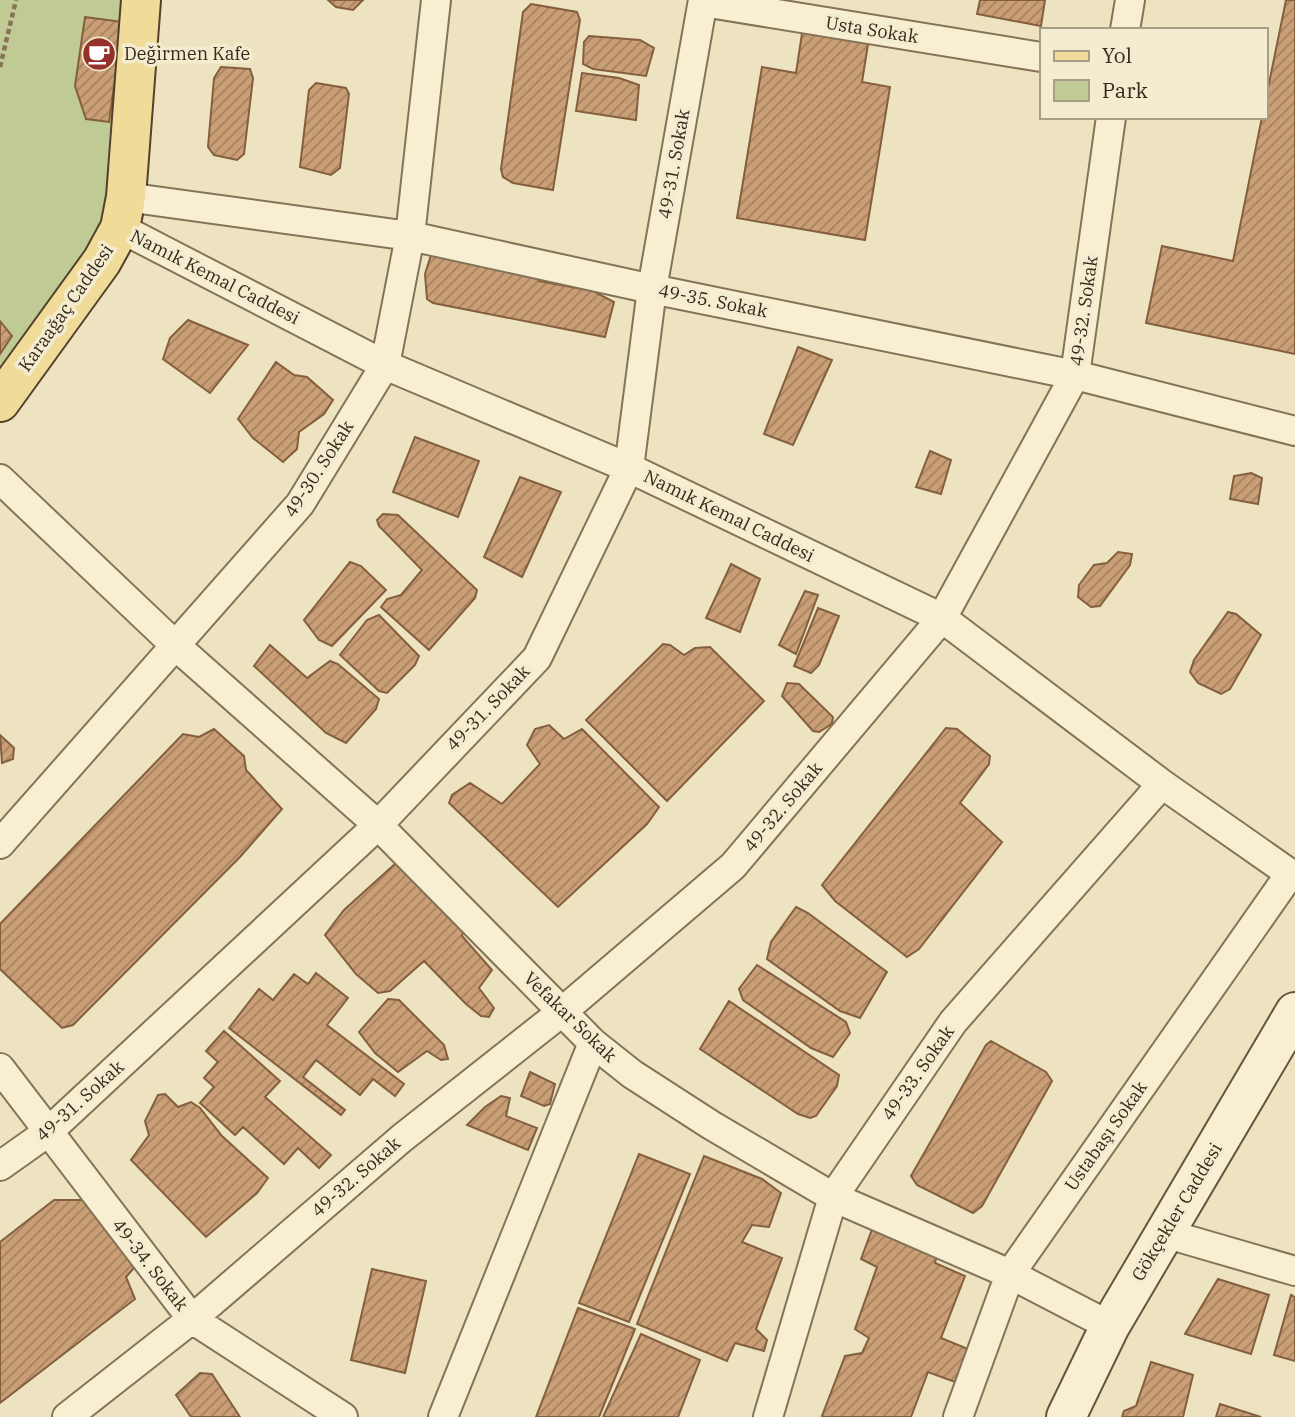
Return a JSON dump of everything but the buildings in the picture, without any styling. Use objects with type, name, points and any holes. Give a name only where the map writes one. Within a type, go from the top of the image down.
[{"type":"main road","name":"Karaağaç Caddesi","points":[[0,402],[102,261],[123,213],[141,0]]},
{"type":"main road","name":"Gökçekler Caddesi","points":[[1066,1417],[1110,1326],[1295,1012]]},
{"type":"street","name":"49-30. Sokak","points":[[0,844],[300,504],[385,365],[410,236],[436,0]]},
{"type":"street","points":[[1125,28],[1130,0]]},
{"type":"street","name":"Usta Sokak","points":[[703,1],[1040,57]]},
{"type":"street","name":"49-31. Sokak","points":[[0,1167],[48,1132],[377,825],[537,657],[629,468],[652,289],[703,1]]},
{"type":"street","name":"49-32. Sokak","points":[[67,1417],[192,1319],[402,1138],[563,1011],[733,866],[942,618],[1075,375],[1111,119]]},
{"type":"street","name":"49-35. Sokak","points":[[123,213],[410,236],[652,289],[1075,375],[1295,431]]},
{"type":"street","name":"Namık Kemal Caddesi","points":[[123,213],[385,365],[629,468],[942,618],[1163,784],[1293,876]]},
{"type":"street","name":"Vefakar Sokak","points":[[0,479],[176,646],[377,825],[593,1043],[632,1074],[711,1125],[833,1197],[1010,1274],[1110,1326]]},
{"type":"street","name":"49-33. Sokak","points":[[768,1417],[833,1197],[953,1022],[1163,784]]},
{"type":"street","name":"Ustabaşı Sokak","points":[[958,1417],[1010,1274],[1293,876]]},
{"type":"street","points":[[443,1417],[593,1043]]},
{"type":"street","name":"49-34. Sokak","points":[[0,1068],[192,1319],[343,1417]]},
{"type":"street","points":[[1164,1233],[1295,1271]]},
{"type":"path","points":[[0,66],[16,0]]},
{"type":"green space","points":[[0,0],[126,0],[111,222],[0,384]]},
{"type":"place","name":"Değirmen Kafe","points":[[99,54]]}]
